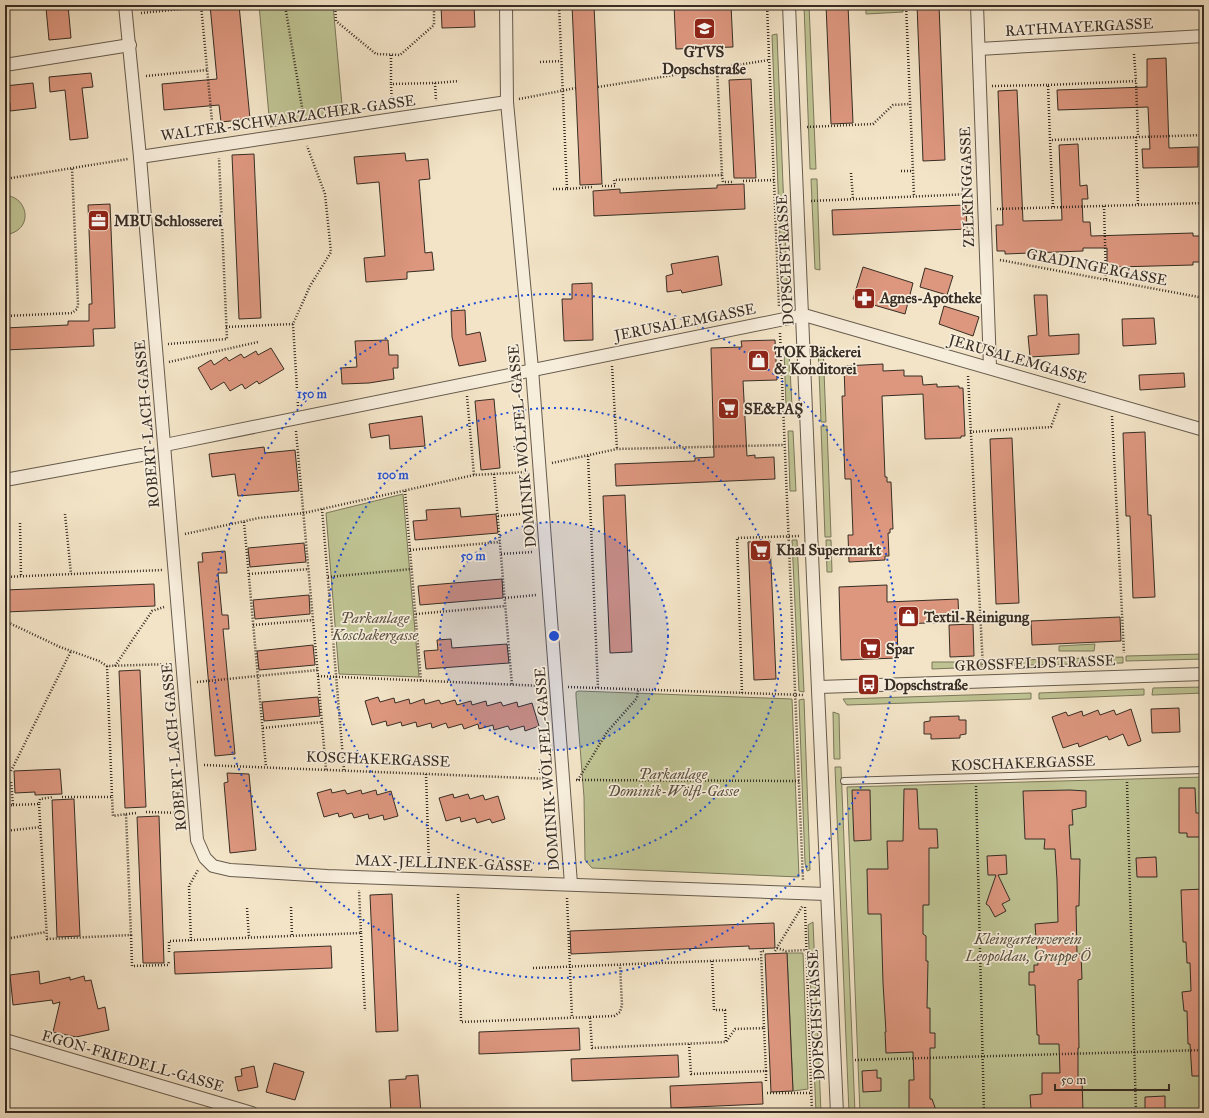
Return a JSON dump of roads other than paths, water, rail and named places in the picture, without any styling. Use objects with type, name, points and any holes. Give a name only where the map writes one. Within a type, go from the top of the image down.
[{"type":"street","name":"ROBERT-LACH-GASSE","points":[[126,5],[165,445],[195,813],[198,840],[205,858]]},
{"type":"street","name":"DOMINIK-WÖLFEL-GASSE","points":[[506,5],[507,102],[540,468],[564,780],[569,884]]},
{"type":"street","name":"DOPSCHSTRASSE","points":[[789,5],[804,315],[826,894],[837,1113]]},
{"type":"street","name":"ZELKINGGASSE","points":[[977,5],[990,367]]},
{"type":"street","name":"RATHMAYERGASSE","points":[[979,49],[1202,36]]},
{"type":"street","points":[[5,66],[130,45]]},
{"type":"street","name":"WALTER-SCHWARZACHER-GASSE","points":[[140,157],[507,102]]},
{"type":"street","name":"JERUSALEMGASSE","points":[[165,445],[611,353],[804,315],[990,367],[1204,430]]},
{"type":"street","points":[[5,480],[141,455]]},
{"type":"street","name":"GROSSFELDSTRASSE","points":[[819,687],[1204,674]]},
{"type":"street","name":"MAX-JELLINEK-GASSE","points":[[205,858],[213,866],[230,870],[826,894]]},
{"type":"street","name":"EGON-FRIEDELL-GASSE","points":[[5,1040],[252,1113]]},
{"type":"lane","name":"KOSCHAKERGASSE","points":[[844,780],[1204,770]]},
{"type":"place","name":"GTVS Dopschstraße","points":[[704,29]]},
{"type":"place","name":"MBU Schlosserei","points":[[98,221]]},
{"type":"place","name":"Agnes-Apotheke","points":[[865,298]]},
{"type":"place","name":"TOK Bäckerei & Konditorei","points":[[759,361]]},
{"type":"place","name":"SE&PAŞ","points":[[729,409]]},
{"type":"place","name":"Khal Supermarkt","points":[[760,550]]},
{"type":"place","name":"Textil-Reinigung","points":[[908,617]]},
{"type":"place","name":"Spar","points":[[870,649]]},
{"type":"place","name":"Dopschstraße","points":[[868,685]]},
{"type":"park label","name":"Parkanlage Koschakergasse","points":[[375,626]]},
{"type":"park label","name":"Parkanlage Dominik-Wölfl-Gasse","points":[[673,782]]},
{"type":"park label","name":"Kleingartenverein Leopoldau, Gruppe Ö","points":[[1028,948]]}]
